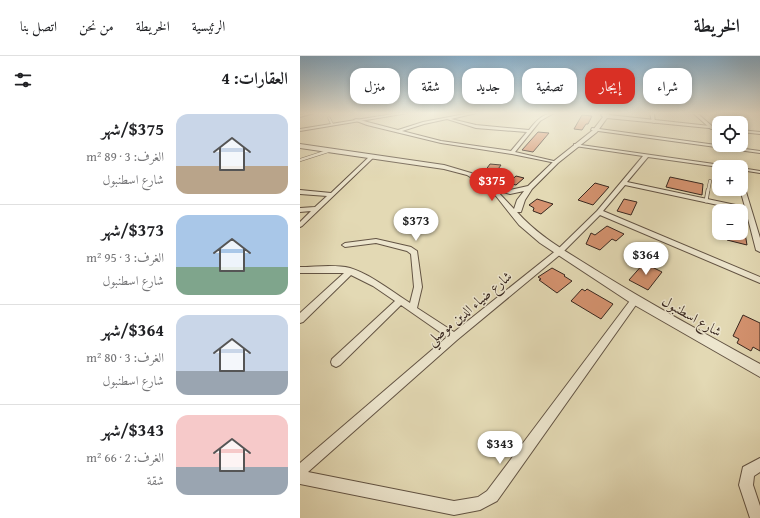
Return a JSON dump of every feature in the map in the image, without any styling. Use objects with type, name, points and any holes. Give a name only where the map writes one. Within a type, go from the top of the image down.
[{"type":"street","points":[[409,135],[441,142],[512,153],[556,162]]},
{"type":"street","points":[[512,153],[526,135]]},
{"type":"street","points":[[510,204],[530,188],[556,162],[588,135]]},
{"type":"street","points":[[631,135],[760,152]]},
{"type":"street","points":[[576,145],[712,165]]},
{"type":"street","name":"شارع اسطنبول","points":[[300,146],[372,158],[444,166],[469,174],[486,184],[518,210],[550,245]]},
{"type":"street","name":"شارع ضياء الدين موصلي","points":[[300,471],[454,337],[560,252],[599,212],[646,156]]},
{"type":"street","points":[[300,225],[372,158]]},
{"type":"street","points":[[748,170],[760,172]]},
{"type":"street","points":[[486,184],[510,192],[530,188]]},
{"type":"street","points":[[624,184],[749,210]]},
{"type":"street","points":[[518,210],[521,200],[530,188]]},
{"type":"street","points":[[300,192],[333,195]]},
{"type":"street","points":[[745,196],[758,235],[760,250]]},
{"type":"street","name":"شارع اسطنبول","points":[[510,204],[529,230],[540,239],[635,300],[760,371]]},
{"type":"street","points":[[300,210],[317,210]]},
{"type":"street","points":[[599,212],[760,280]]},
{"type":"street","points":[[345,244],[376,241],[410,249],[414,253],[418,287],[413,308]]},
{"type":"street","points":[[300,270],[350,271],[376,284],[454,337]]},
{"type":"street","points":[[300,319],[350,271]]},
{"type":"street","points":[[336,362],[401,300]]},
{"type":"street","points":[[300,477],[454,508],[480,503],[492,496],[635,300]]},
{"type":"street","points":[[757,518],[746,485],[748,472],[760,464]]},
{"type":"lane","points":[[300,160],[328,151]]},
{"type":"lane","points":[[706,201],[710,181]]},
{"type":"building","points":[[536,135],[548,135],[533,152],[522,150]]},
{"type":"building","points":[[490,164],[501,165],[496,172],[485,171]]},
{"type":"building","points":[[516,176],[524,178],[516,185],[508,183]]},
{"type":"building","points":[[670,177],[703,184],[702,195],[666,187]]},
{"type":"building","points":[[595,183],[609,187],[593,205],[578,200]]},
{"type":"building","points":[[537,199],[553,204],[541,214],[533,211],[534,208],[529,205]]},
{"type":"building","points":[[624,199],[637,202],[631,215],[617,211]]},
{"type":"building","points":[[607,226],[624,234],[616,241],[612,239],[600,250],[586,244],[591,233],[595,235]]},
{"type":"building","points":[[727,240],[746,240],[747,245]]},
{"type":"building","points":[[644,263],[662,272],[648,290],[629,280]]},
{"type":"building","points":[[552,268],[565,275],[564,276],[572,281],[557,293],[539,280],[541,279],[538,277]]},
{"type":"building","points":[[582,289],[585,291],[587,289],[613,304],[601,319],[571,301]]},
{"type":"building","points":[[743,315],[760,323],[760,351],[753,347],[751,351],[737,343],[739,339],[733,336]]}]
